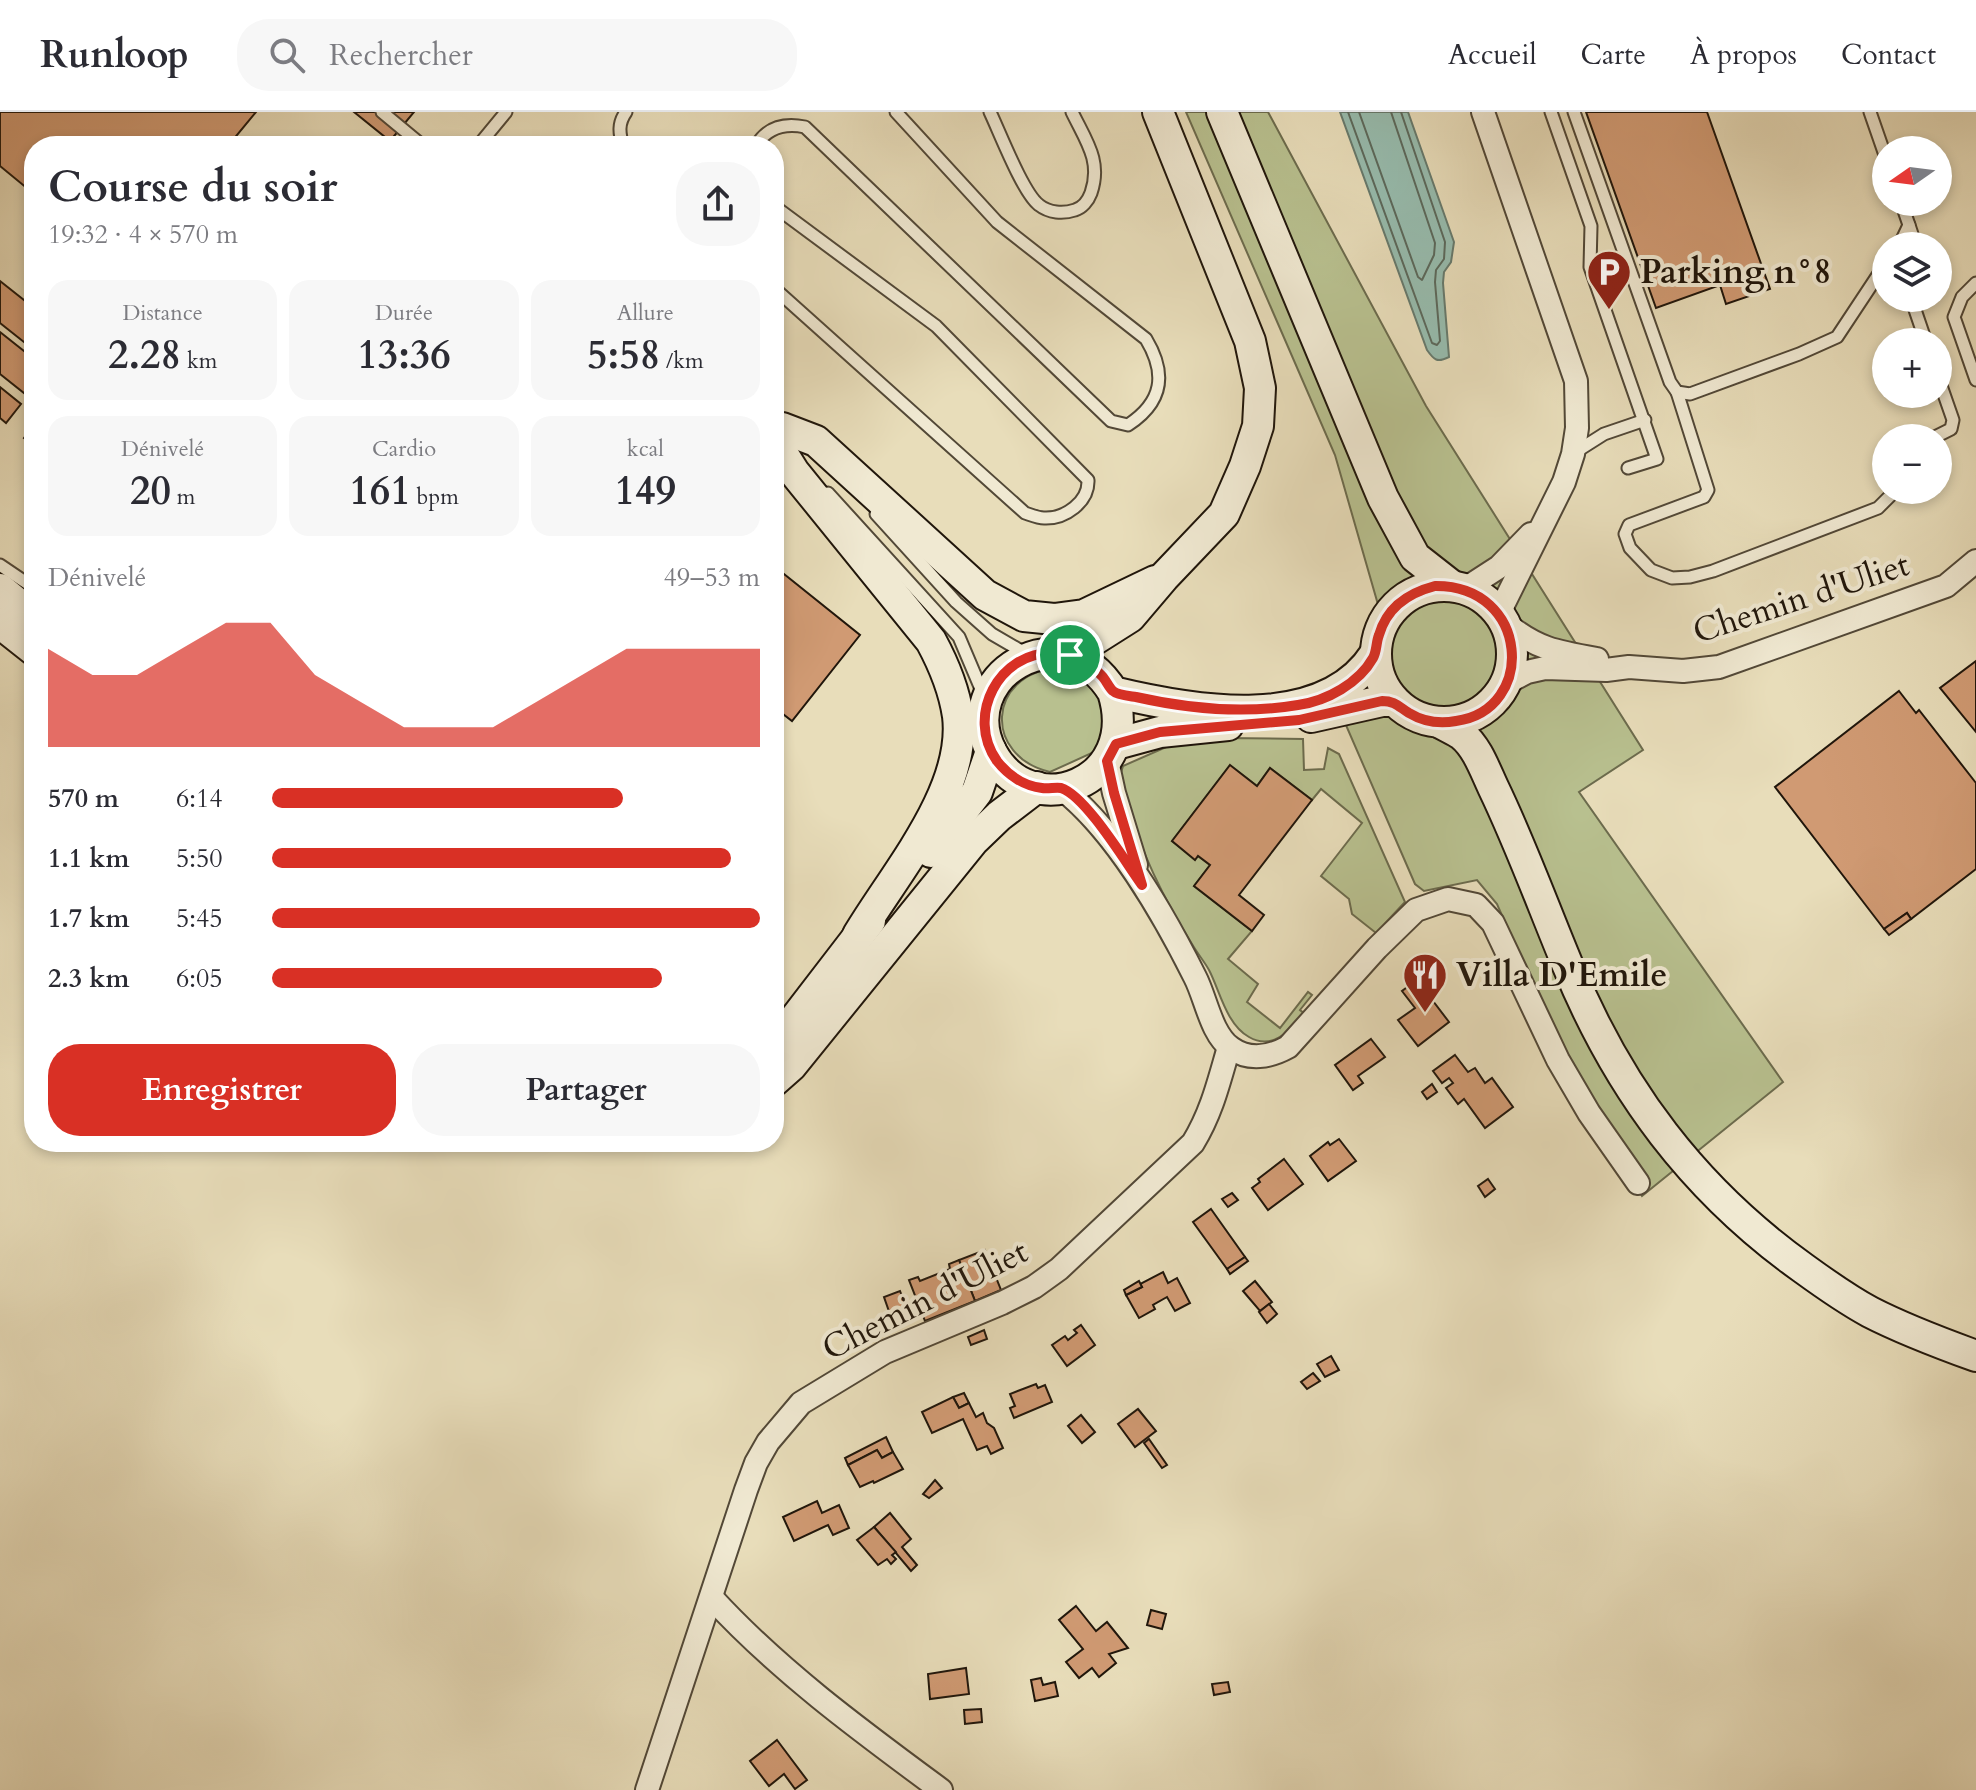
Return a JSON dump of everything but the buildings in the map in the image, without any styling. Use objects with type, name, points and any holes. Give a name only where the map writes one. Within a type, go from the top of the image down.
[{"type":"main road","points":[[1070,655],[1130,617],[1224,514],[1258,426],[1260,388],[1250,341],[1158,112]]},
{"type":"main road","points":[[1222,112],[1383,498],[1415,557],[1458,588],[1486,600],[1502,618],[1512,653],[1490,739],[1506,814]]},
{"type":"main road","points":[[784,434],[816,441],[985,595],[1024,616],[1054,619],[1084,615],[1164,577]]},
{"type":"main road","points":[[784,450],[794,472],[931,641],[947,672],[958,716],[958,743],[948,782],[934,817],[858,935],[784,1032]]},
{"type":"main road","points":[[1383,498],[1398,561],[1398,584],[1392,610],[1377,638],[1375,654],[1384,687],[1394,701],[1415,716],[1441,723],[1462,734],[1471,746],[1506,814],[1569,970],[1596,1026],[1643,1108],[1679,1157],[1741,1220],[1823,1282],[1868,1311],[1919,1335],[1976,1356]]},
{"type":"main road","points":[[1392,610],[1404,598],[1419,590],[1458,588]]},
{"type":"main road","points":[[0,589],[24,609]]},
{"type":"main road","points":[[0,623],[24,642]]},
{"type":"main road","points":[[1049,788],[1010,774],[991,751],[984,718],[993,687],[1003,674],[1030,656],[1043,653],[1070,655],[1095,669],[1113,692],[1119,717],[1111,752]]},
{"type":"main road","points":[[1113,692],[1202,709],[1266,709],[1301,705],[1321,699],[1349,684],[1365,670],[1375,654]]},
{"type":"main road","points":[[1441,723],[1461,721],[1480,713],[1501,692]]},
{"type":"main road","points":[[784,1072],[973,841],[999,816],[1049,788],[1087,779],[1111,752],[1160,732],[1299,720],[1394,701]]},
{"type":"main road","points":[[858,935],[906,882],[977,792],[991,751]]},
{"type":"street","points":[[1483,112],[1576,381],[1577,428],[1573,454],[1564,482],[1541,525],[1502,618]]},
{"type":"street","points":[[1458,588],[1499,567],[1541,525]]},
{"type":"street","name":"Chemin d'Uliet","points":[[1501,692],[1527,672],[1545,668],[1606,670],[1629,667],[1683,671],[1719,667],[1946,586],[1976,561]]},
{"type":"street","name":"Chemin d'Uliet","points":[[1946,586],[1976,586]]},
{"type":"street","name":"Chemin d'Uliet","points":[[1502,618],[1527,641],[1547,649],[1629,667]]},
{"type":"street","points":[[1111,752],[1114,793],[1142,885]]},
{"type":"street","points":[[1049,788],[1092,815],[1142,885],[1195,975],[1220,1036],[1229,1047],[1247,1056],[1273,1056],[1288,1047],[1377,948],[1416,910],[1448,899],[1476,905],[1493,923],[1558,1060],[1589,1113],[1638,1183]]},
{"type":"street","name":"Chemin d'Uliet","points":[[647,1790],[756,1463],[783,1421],[801,1403],[885,1352],[1013,1298],[1059,1269],[1193,1143],[1217,1096],[1229,1047]]},
{"type":"street","points":[[712,1598],[750,1640],[941,1790]]},
{"type":"lane","points":[[382,112],[411,136]]},
{"type":"lane","points":[[486,136],[506,112]]},
{"type":"lane","points":[[620,136],[621,118],[626,112]]},
{"type":"lane","points":[[764,136],[774,128],[793,124],[805,127],[1111,421],[1128,425],[1144,414],[1155,397],[1160,373],[1157,358],[1146,339],[997,222],[896,112]]},
{"type":"lane","points":[[990,112],[1028,192],[1040,206],[1061,214],[1079,209],[1089,198],[1097,176],[1094,157],[1072,112]]},
{"type":"lane","points":[[1551,112],[1591,226],[1590,267],[1657,459],[1628,468]]},
{"type":"lane","points":[[1574,112],[1670,382],[1677,392],[1708,490],[1704,497],[1629,525],[1625,534],[1630,548],[1651,570],[1672,578],[1690,577],[1713,571],[1882,504]]},
{"type":"lane","points":[[1870,112],[1878,136]]},
{"type":"lane","points":[[784,213],[936,326],[1088,480],[1088,489],[1081,501],[1063,515],[1043,519],[1025,513],[784,297]]},
{"type":"lane","points":[[1906,216],[1911,232]]},
{"type":"lane","points":[[1906,232],[1909,225]]},
{"type":"lane","points":[[1976,283],[1962,297],[1954,317],[1976,380]]},
{"type":"lane","points":[[1677,392],[1690,394],[1837,337],[1872,284]]},
{"type":"lane","points":[[1573,454],[1604,434],[1645,420]]},
{"type":"lane","points":[[784,438],[867,504],[924,568],[992,634],[1030,656]]},
{"type":"lane","points":[[784,441],[959,637],[987,702]]},
{"type":"lane","points":[[0,565],[24,581]]},
{"type":"green space","points":[[1186,112],[1268,112],[1426,406],[1643,750],[1579,792],[1783,1082],[1642,1196],[1562,1052],[1497,904],[1477,880],[1424,891],[1415,884],[1329,686],[1352,668],[1379,608],[1335,455]]},
{"type":"green space","points":[[1056,668],[1085,678],[1102,703],[1103,734],[1094,752],[1050,772],[1028,763],[1013,750],[1004,734],[1002,717],[1006,700],[1017,685],[1033,674]]},
{"type":"green space","points":[[1225,738],[1303,739],[1304,770],[1324,769],[1328,748],[1339,754],[1405,902],[1376,933],[1352,914],[1349,899],[1321,876],[1362,823],[1321,789],[1312,800],[1270,768],[1257,786],[1230,766],[1172,841],[1195,859],[1198,856],[1210,865],[1194,886],[1252,931],[1228,959],[1258,984],[1247,1002],[1280,1028],[1308,992],[1312,995],[1300,1010],[1305,1014],[1280,1037],[1266,1042],[1249,1037],[1229,1016],[1209,970],[1155,877],[1140,842],[1121,781],[1123,766],[1173,744]]},
{"type":"water","points":[[1340,112],[1408,112],[1454,242],[1443,283],[1449,357],[1445,359],[1436,360],[1427,350]]},
{"type":"place","name":"Parking n°8","points":[[1609,311]]},
{"type":"place","name":"Villa D'Emile","points":[[1425,1014]]},
{"type":"route","points":[[1435,586],[1452,586],[1486,600],[1499,613],[1511,642],[1512,663],[1506,683],[1495,700],[1480,713],[1461,721],[1441,723],[1423,720],[1394,701],[1382,701],[1299,720],[1160,732],[1116,744],[1107,761],[1142,885],[1092,815],[1061,788],[1037,787],[1010,774],[999,764],[985,735],[987,702],[1003,674],[1030,656],[1043,653],[1070,655],[1095,669],[1113,692],[1170,705],[1202,709],[1266,709],[1301,705],[1321,699],[1349,684],[1365,670],[1375,654],[1383,623],[1404,598],[1435,586]]}]
